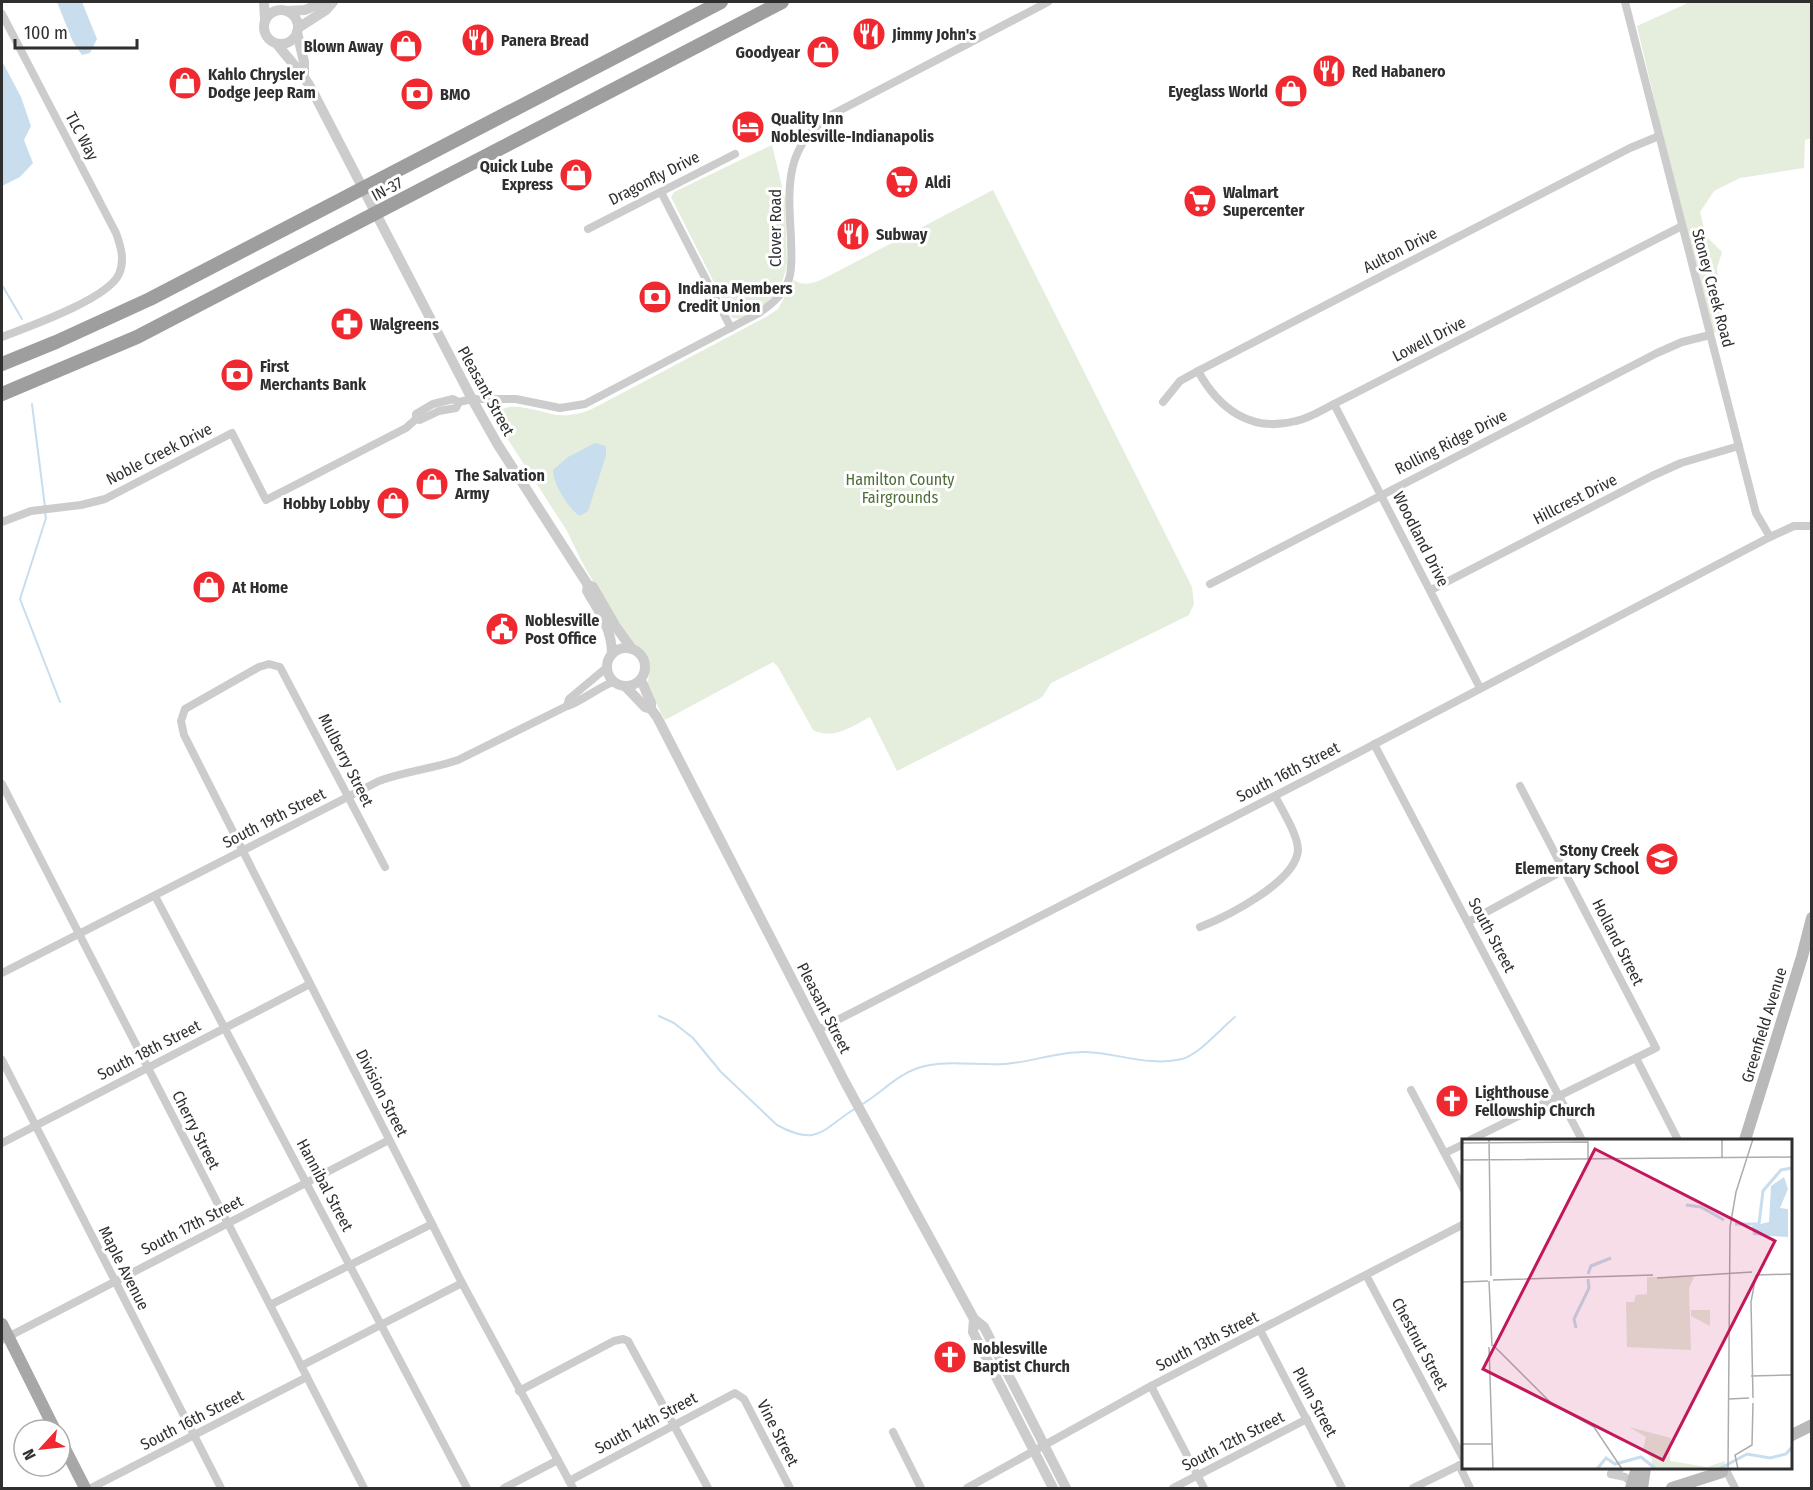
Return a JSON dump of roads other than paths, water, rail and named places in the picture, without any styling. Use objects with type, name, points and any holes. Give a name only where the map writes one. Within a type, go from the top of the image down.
[{"type":"highway","name":"IN-37","points":[[2,364],[150,299],[720,2]]},
{"type":"highway","name":"IN-37","points":[[2,394],[137,337],[782,2]]},
{"type":"main road","name":"Greenfield Avenue","points":[[1745,1139],[1799,968],[1812,918]]},
{"type":"main road","points":[[2,1324],[5,1339],[49,1418]]},
{"type":"main road","points":[[1792,1435],[1812,1425]]},
{"type":"main road","points":[[72,1463],[85,1488]]},
{"type":"main road","points":[[1637,1469],[1639,1486]]},
{"type":"main road","points":[[1639,1486],[1644,1469]]},
{"type":"main road","points":[[1672,1488],[1726,1470]]},
{"type":"main road","points":[[1693,1488],[1726,1470]]},
{"type":"street","points":[[264,2],[266,36],[277,44],[290,42],[298,30],[326,10],[333,2]]},
{"type":"street","points":[[277,2],[294,16],[298,30]]},
{"type":"street","points":[[266,19],[272,12],[305,10],[324,2]]},
{"type":"street","name":"Clover Road","points":[[472,399],[516,399],[560,408],[585,404],[768,307],[789,280],[792,262],[791,173],[794,157],[810,133],[831,115],[1048,2]]},
{"type":"street","name":"Stoney Creek Road","points":[[1624,2],[1756,513],[1770,537]]},
{"type":"street","name":"TLC Way","points":[[2,14],[116,233],[123,259],[119,274],[107,288],[97,295],[2,337]]},
{"type":"street","name":"Pleasant Street","points":[[298,30],[304,75]]},
{"type":"street","name":"Pleasant Street","points":[[277,44],[293,66],[304,75],[498,445],[632,649]]},
{"type":"street","name":"Aulton Drive","points":[[1163,402],[1180,381],[1198,371],[1630,148],[1659,136]]},
{"type":"street","name":"Dragonfly Drive","points":[[588,229],[735,154]]},
{"type":"street","points":[[661,192],[732,328]]},
{"type":"street","name":"Lowell Drive","points":[[1198,371],[1217,400],[1233,412],[1251,421],[1281,424],[1296,422],[1682,226]]},
{"type":"street","name":"Rolling Ridge Drive","points":[[1210,584],[1657,353],[1682,342],[1710,335]]},
{"type":"street","name":"Noble Creek Drive","points":[[2,522],[22,513],[105,499],[232,433],[266,500],[406,428],[416,419],[416,414],[434,404],[453,399],[459,402],[472,399]]},
{"type":"street","name":"Woodland Drive","points":[[1334,404],[1480,688]]},
{"type":"street","name":"Hillcrest Drive","points":[[1431,590],[1652,476],[1681,463],[1739,446]]},
{"type":"street","points":[[1770,537],[1794,526],[1812,526]]},
{"type":"street","name":"South 16th Street","points":[[818,1029],[1275,796],[1770,537]]},
{"type":"street","name":"Pleasant Street","points":[[588,585],[587,591],[607,624],[612,654]]},
{"type":"street","points":[[620,648],[632,649],[638,652],[646,668],[641,680],[626,687],[613,682],[606,668],[612,654],[620,648]]},
{"type":"street","name":"Mulberry Street","points":[[187,706],[259,667],[269,664],[280,667],[385,867]]},
{"type":"street","name":"South 19th Street","points":[[567,706],[569,699],[606,668]]},
{"type":"street","name":"Pleasant Street","points":[[641,680],[651,703],[651,709]]},
{"type":"street","name":"South 19th Street","points":[[2,973],[348,797],[395,775],[458,760],[567,706],[574,705],[598,688],[613,682]]},
{"type":"street","name":"Pleasant Street","points":[[626,687],[657,717],[858,1105],[974,1319],[984,1327],[1066,1488]]},
{"type":"street","name":"Division Street","points":[[187,706],[182,716],[182,730],[242,852],[462,1283],[571,1485]]},
{"type":"street","name":"South Street","points":[[1374,744],[1581,1139]]},
{"type":"street","name":"Cherry Street","points":[[2,784],[364,1488]]},
{"type":"street","name":"Holland Street","points":[[1520,786],[1656,1047],[1636,1058]]},
{"type":"street","points":[[1200,927],[1243,907],[1286,874],[1294,864],[1298,850],[1296,840],[1275,796]]},
{"type":"street","points":[[1468,922],[1564,870]]},
{"type":"street","name":"Hannibal Street","points":[[155,896],[467,1488]]},
{"type":"street","name":"South 18th Street","points":[[2,1143],[310,984]]},
{"type":"street","points":[[1472,1139],[1636,1058],[1677,1139]]},
{"type":"street","name":"Maple Avenue","points":[[2,1060],[221,1488]]},
{"type":"street","points":[[1412,1090],[1462,1186]]},
{"type":"street","name":"South 17th Street","points":[[5,1339],[389,1140]]},
{"type":"street","points":[[1445,1153],[1462,1145]]},
{"type":"street","points":[[270,1305],[432,1224]]},
{"type":"street","name":"South 13th Street","points":[[967,1488],[1151,1386],[1462,1225]]},
{"type":"street","name":"Chestnut Street","points":[[1366,1275],[1462,1463]]},
{"type":"street","points":[[301,1366],[462,1283]]},
{"type":"street","name":"Pleasant Street","points":[[974,1319],[974,1332],[1053,1488]]},
{"type":"street","name":"Plum Street","points":[[1260,1330],[1342,1488]]},
{"type":"street","points":[[519,1391],[614,1341],[625,1340],[630,1344],[708,1488]]},
{"type":"street","name":"South 16th Street","points":[[91,1488],[307,1377]]},
{"type":"street","points":[[1151,1386],[1204,1488]]},
{"type":"street","name":"South 14th Street","points":[[571,1485],[713,1403],[737,1394]]},
{"type":"street","name":"Vine Street","points":[[737,1394],[744,1399],[790,1488]]},
{"type":"street","name":"South 12th Street","points":[[1173,1488],[1307,1419]]},
{"type":"street","points":[[893,1432],[921,1488]]},
{"type":"street","points":[[504,1488],[558,1460]]},
{"type":"street","points":[[1413,1488],[1462,1463]]},
{"type":"street","name":"Chestnut Street","points":[[1464,1469],[1470,1488]]},
{"type":"street","points":[[1726,1470],[1735,1488]]},
{"type":"street","points":[[1609,1471],[1639,1486]]},
{"type":"water","points":[[57,2],[82,2],[97,39],[90,53],[82,55],[73,42]]},
{"type":"water","points":[[2,61],[21,97],[31,126],[24,140],[33,163],[20,177],[2,186]]},
{"type":"water","points":[[595,443],[606,446],[606,456],[588,511],[580,516],[562,495],[555,481],[553,470],[568,457]]},
{"type":"waterway","points":[[2,285],[22,319]]},
{"type":"waterway","points":[[32,404],[45,507]]},
{"type":"waterway","points":[[45,513],[46,518],[20,599],[60,702]]},
{"type":"waterway","points":[[659,1016],[674,1023],[693,1038],[721,1072],[777,1125],[791,1132],[802,1135],[820,1133],[856,1108]]},
{"type":"waterway","points":[[861,1105],[903,1075],[928,1065],[1005,1064],[1076,1052],[1158,1061],[1182,1059],[1203,1047],[1235,1017]]},
{"type":"place","name":"Jimmy John's","points":[[869,34]]},
{"type":"place","name":"Panera Bread","points":[[478,40]]},
{"type":"place","name":"Blown Away","points":[[406,46]]},
{"type":"place","name":"Goodyear","points":[[823,52]]},
{"type":"place","name":"Red Habanero","points":[[1329,71]]},
{"type":"place","name":"Kahlo Chrysler Dodge Jeep Ram","points":[[185,83]]},
{"type":"place","name":"Eyeglass World","points":[[1291,91]]},
{"type":"place","name":"BMO","points":[[417,94]]},
{"type":"place","name":"Quality Inn Noblesville-Indianapolis","points":[[748,127]]},
{"type":"place","name":"Quick Lube Express","points":[[576,175]]},
{"type":"place","name":"Aldi","points":[[902,182]]},
{"type":"place","name":"Walmart Supercenter","points":[[1200,201]]},
{"type":"place","name":"Subway","points":[[853,234]]},
{"type":"place","name":"Indiana Members Credit Union","points":[[655,297]]},
{"type":"place","name":"Walgreens","points":[[347,324]]},
{"type":"place","name":"First Merchants Bank","points":[[237,375]]},
{"type":"place","name":"The Salvation Army","points":[[432,484]]},
{"type":"place","name":"Hobby Lobby","points":[[393,503]]},
{"type":"place","name":"At Home","points":[[209,587]]},
{"type":"place","name":"Noblesville Post Office","points":[[502,629]]},
{"type":"place","name":"Stony Creek Elementary School","points":[[1662,859]]},
{"type":"place","name":"Lighthouse Fellowship Church","points":[[1452,1101]]},
{"type":"place","name":"Noblesville Baptist Church","points":[[950,1357]]},
{"type":"park label","name":"Hamilton County Fairgrounds","points":[[900,488]]}]
